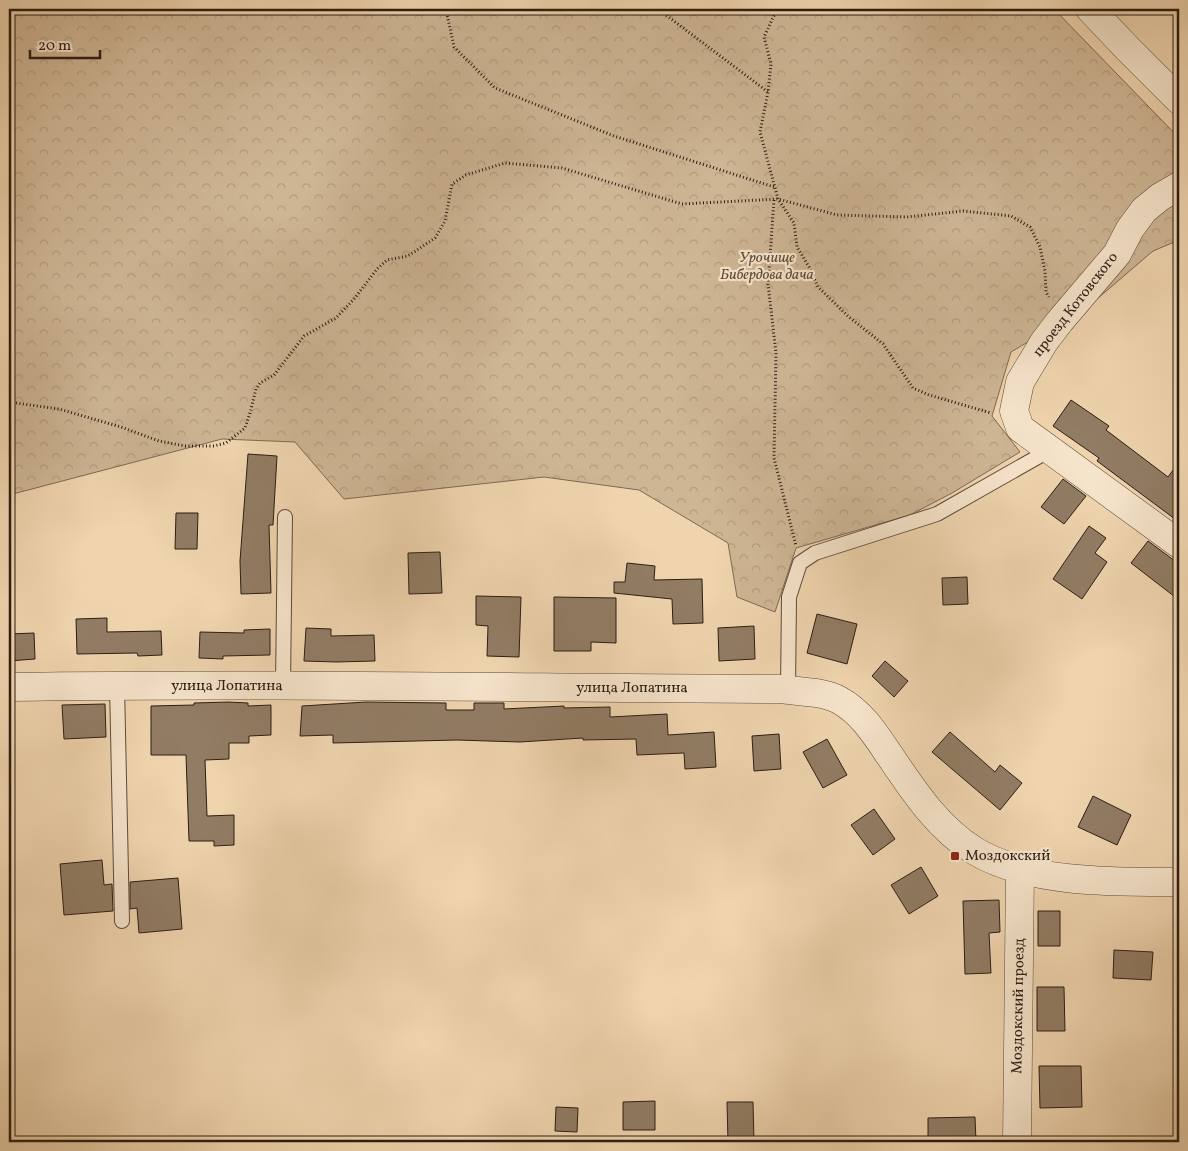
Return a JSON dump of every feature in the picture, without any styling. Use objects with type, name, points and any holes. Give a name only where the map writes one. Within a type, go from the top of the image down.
[{"type":"street","points":[[1090,9],[1179,100]]},
{"type":"street","name":"проезд Котовского","points":[[1018,422],[1014,411],[1020,382],[1044,342],[1066,313],[1117,254],[1130,229],[1144,210],[1160,197],[1179,186]]},
{"type":"street","points":[[1018,422],[1020,428],[1179,544]]},
{"type":"street","name":"улица Лопатина","points":[[9,687],[283,686],[788,690],[815,693],[838,699],[856,711],[872,729],[935,816],[956,837],[996,862],[1049,875],[1088,880],[1179,882]]},
{"type":"street","name":"Моздокский проезд","points":[[1017,1142],[1020,869]]},
{"type":"lane","points":[[788,690],[789,597],[800,563],[815,553],[937,514],[1050,450]]},
{"type":"lane","points":[[283,686],[285,517]]},
{"type":"lane","points":[[117,686],[122,921]]},
{"type":"path","points":[[446,9],[454,47],[495,88],[614,136],[774,187]]},
{"type":"path","points":[[658,9],[768,92]]},
{"type":"path","points":[[777,9],[764,37],[771,64],[768,92],[760,132],[776,199],[768,284],[776,353],[774,458],[800,563]]},
{"type":"path","points":[[9,402],[59,409],[121,427],[159,441],[185,446],[214,446],[226,443],[245,428],[256,389],[260,383],[274,375],[304,336],[336,318],[354,299],[377,269],[388,260],[408,256],[435,238],[444,221],[452,184],[466,175],[505,163],[562,168],[682,204],[776,199],[837,215],[907,217],[963,211],[1011,216],[1030,227],[1040,247],[1045,271],[1046,292],[1055,308],[1066,313]]},
{"type":"path","points":[[776,199],[794,223],[797,247],[818,287],[849,317],[883,344],[913,388],[929,395],[1018,422]]},
{"type":"green space","name":"Урочище Бибердова дача","points":[[9,9],[1054,9],[1179,138],[1179,240],[1153,251],[1090,305],[1011,352],[992,416],[1020,452],[952,493],[910,515],[796,548],[775,612],[737,597],[728,543],[639,490],[544,477],[344,499],[295,442],[222,439],[9,495]]},
{"type":"building","points":[[1071,400],[1109,426],[1106,430],[1168,477],[1179,462],[1179,522],[1097,461],[1099,458],[1053,426]]},
{"type":"building","points":[[248,454],[277,456],[273,525],[269,525],[271,593],[241,594],[240,561]]},
{"type":"building","points":[[1063,479],[1086,496],[1064,524],[1041,507]]},
{"type":"building","points":[[176,513],[198,513],[197,549],[175,549]]},
{"type":"building","points":[[1089,526],[1106,538],[1095,553],[1107,562],[1082,599],[1053,579]]},
{"type":"building","points":[[1148,541],[1179,564],[1179,600],[1131,563]]},
{"type":"building","points":[[440,552],[442,593],[409,594],[408,553]]},
{"type":"building","points":[[627,563],[655,566],[654,580],[702,579],[703,623],[673,624],[672,599],[614,593],[614,582],[625,582]]},
{"type":"building","points":[[967,577],[968,604],[943,605],[942,578]]},
{"type":"building","points":[[476,596],[521,597],[519,657],[487,656],[488,626],[476,625]]},
{"type":"building","points":[[554,597],[616,598],[616,643],[591,642],[591,651],[554,651]]},
{"type":"building","points":[[817,614],[857,624],[847,664],[807,653]]},
{"type":"building","points":[[107,618],[107,632],[161,631],[162,655],[138,656],[137,653],[77,654],[76,619]]},
{"type":"building","points":[[754,626],[755,659],[719,661],[718,628]]},
{"type":"building","points":[[306,628],[331,629],[331,636],[374,635],[375,661],[304,661]]},
{"type":"building","points":[[270,629],[270,655],[223,656],[223,659],[199,658],[200,632],[244,633],[244,630]]},
{"type":"building","points":[[34,633],[35,659],[9,661],[9,634]]},
{"type":"building","points":[[885,661],[908,681],[894,697],[872,676]]},
{"type":"building","points":[[228,702],[248,703],[248,706],[271,705],[271,735],[249,736],[249,743],[229,743],[229,759],[205,760],[207,816],[234,815],[234,845],[214,846],[214,841],[189,841],[186,755],[151,755],[151,706]]},
{"type":"building","points":[[366,702],[446,703],[446,710],[474,710],[474,703],[504,703],[504,709],[564,706],[564,708],[610,707],[610,717],[667,714],[668,735],[714,732],[716,767],[685,769],[684,753],[637,755],[636,739],[583,740],[583,738],[520,742],[457,740],[333,743],[333,735],[300,736],[302,706]]},
{"type":"building","points":[[105,704],[106,737],[64,739],[62,705]]},
{"type":"building","points":[[950,732],[995,772],[1000,765],[1022,783],[1000,810],[932,752]]},
{"type":"building","points":[[779,734],[781,769],[754,771],[752,736]]},
{"type":"building","points":[[827,739],[847,775],[823,788],[803,752]]},
{"type":"building","points":[[1093,796],[1131,815],[1117,845],[1078,827]]},
{"type":"building","points":[[874,809],[895,839],[873,855],[851,825]]},
{"type":"building","points":[[102,860],[104,885],[112,884],[113,911],[64,915],[60,864]]},
{"type":"building","points":[[921,867],[938,896],[909,914],[891,885]]},
{"type":"building","points":[[178,878],[182,929],[139,933],[137,908],[130,909],[130,882]]},
{"type":"building","points":[[999,900],[1000,932],[989,933],[991,973],[965,974],[963,901]]},
{"type":"building","points":[[1038,911],[1060,911],[1060,946],[1038,946]]},
{"type":"building","points":[[1114,950],[1153,952],[1151,980],[1113,978]]},
{"type":"building","points":[[1037,987],[1064,987],[1065,1031],[1037,1031]]},
{"type":"building","points":[[1039,1066],[1081,1066],[1082,1107],[1040,1108]]},
{"type":"building","points":[[655,1101],[655,1130],[623,1130],[623,1102]]},
{"type":"building","points":[[727,1102],[753,1102],[754,1142],[728,1142]]},
{"type":"building","points":[[556,1107],[578,1108],[577,1132],[555,1131]]},
{"type":"building","points":[[975,1117],[976,1142],[928,1142],[928,1118]]},
{"type":"place","name":"Моздокский","points":[[955,856]]}]
